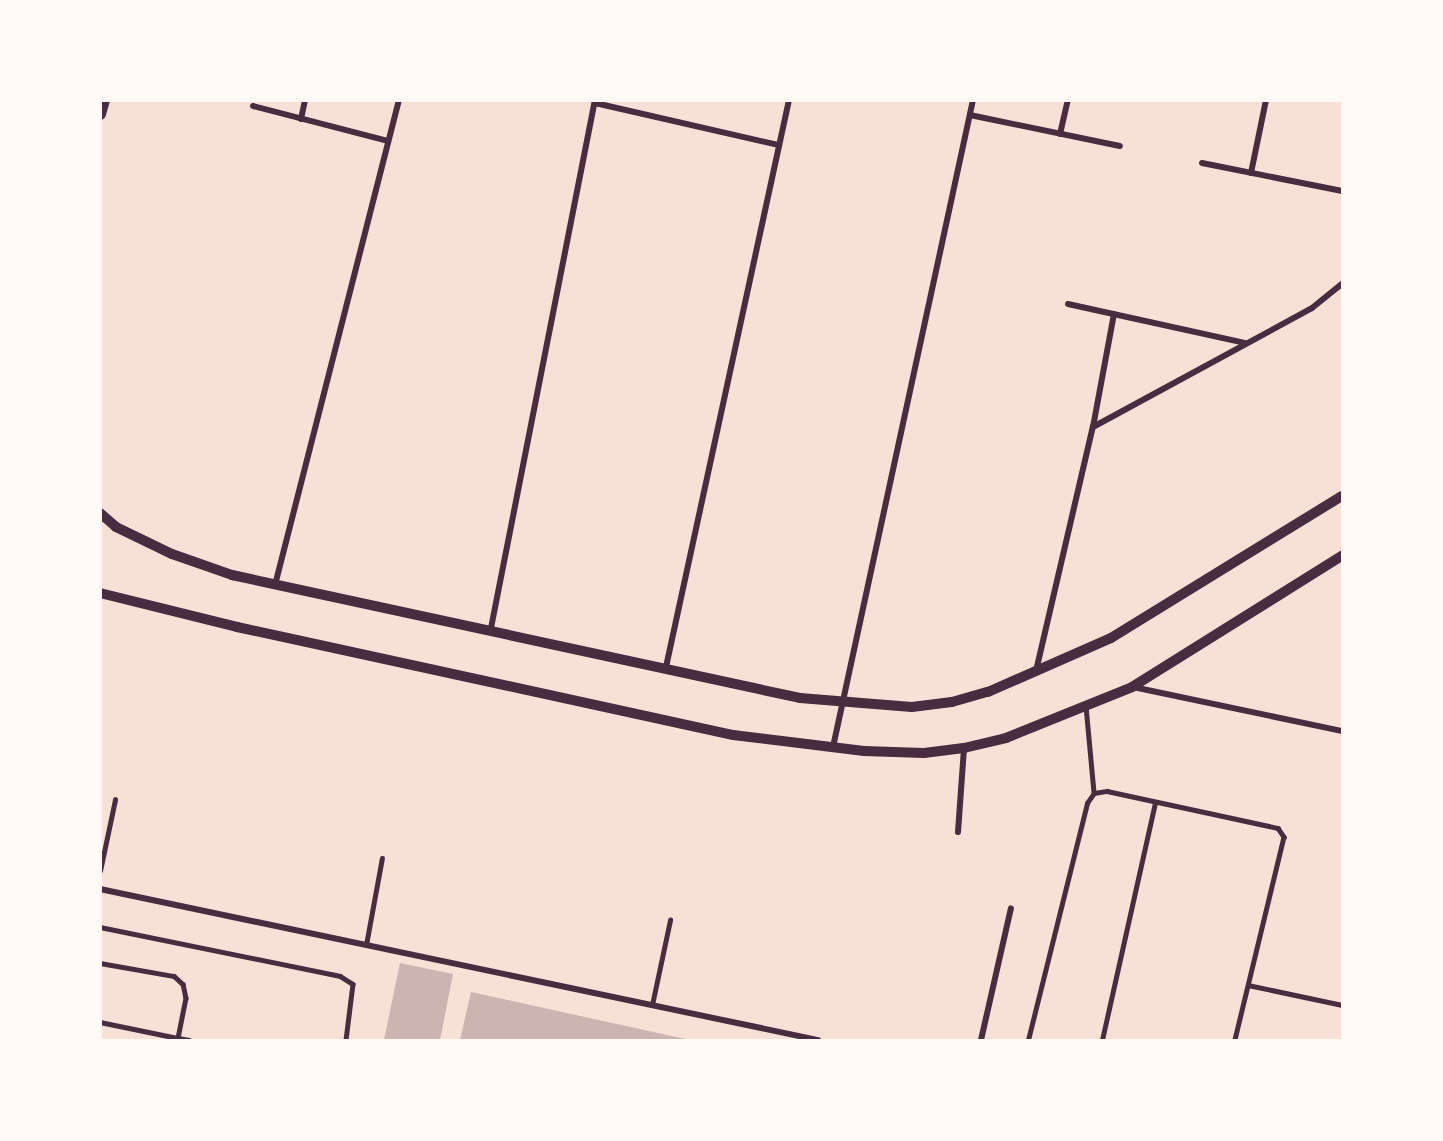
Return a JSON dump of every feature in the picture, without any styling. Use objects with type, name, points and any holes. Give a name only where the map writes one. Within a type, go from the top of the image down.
[{"type":"main road","points":[[100,114],[104,100]]},
{"type":"street","points":[[301,119],[305,100]]},
{"type":"street","points":[[275,585],[399,100]]},
{"type":"street","points":[[666,667],[789,100]]},
{"type":"street","points":[[833,747],[973,100]]},
{"type":"street","points":[[1060,134],[1068,100]]},
{"type":"street","points":[[1251,173],[1266,100]]},
{"type":"street","points":[[491,628],[595,102],[779,145]]},
{"type":"street","points":[[253,106],[388,141]]},
{"type":"street","points":[[970,115],[1120,146]]},
{"type":"street","points":[[1202,163],[1342,191]]},
{"type":"street","points":[[1094,428],[1312,308],[1342,284]]},
{"type":"street","points":[[1068,304],[1246,343]]},
{"type":"street","points":[[1036,671],[1094,428],[1114,314]]},
{"type":"street","points":[[100,513],[116,527],[172,554],[275,585],[491,628],[800,698],[912,707],[952,702],[1036,671],[1111,638],[1342,496]]},
{"type":"street","points":[[100,593],[237,627],[733,735],[833,747],[924,753],[964,748],[1006,738],[1132,687],[1342,556]]},
{"type":"street","points":[[1132,687],[1342,731]]},
{"type":"street","points":[[958,832],[964,748]]},
{"type":"street","points":[[100,890],[818,1041]]},
{"type":"street","points":[[981,1041],[1011,908]]},
{"type":"lane","points":[[1028,1041],[1087,803],[1094,793],[1086,706]]},
{"type":"lane","points":[[1094,793],[1107,791],[1278,828],[1284,837],[1235,1041]]},
{"type":"lane","points":[[100,871],[115,800]]},
{"type":"lane","points":[[1102,1041],[1155,803]]},
{"type":"lane","points":[[366,945],[382,858]]},
{"type":"lane","points":[[652,1005],[670,920]]},
{"type":"lane","points":[[100,927],[340,976],[353,984],[346,1041]]},
{"type":"lane","points":[[100,963],[174,976],[183,984],[186,998],[178,1038]]},
{"type":"lane","points":[[1248,985],[1342,1005]]},
{"type":"lane","points":[[100,1022],[189,1041]]},
{"type":"building","points":[[400,963],[453,974],[440,1040],[384,1040]]},
{"type":"building","points":[[471,992],[690,1040],[460,1040]]}]
